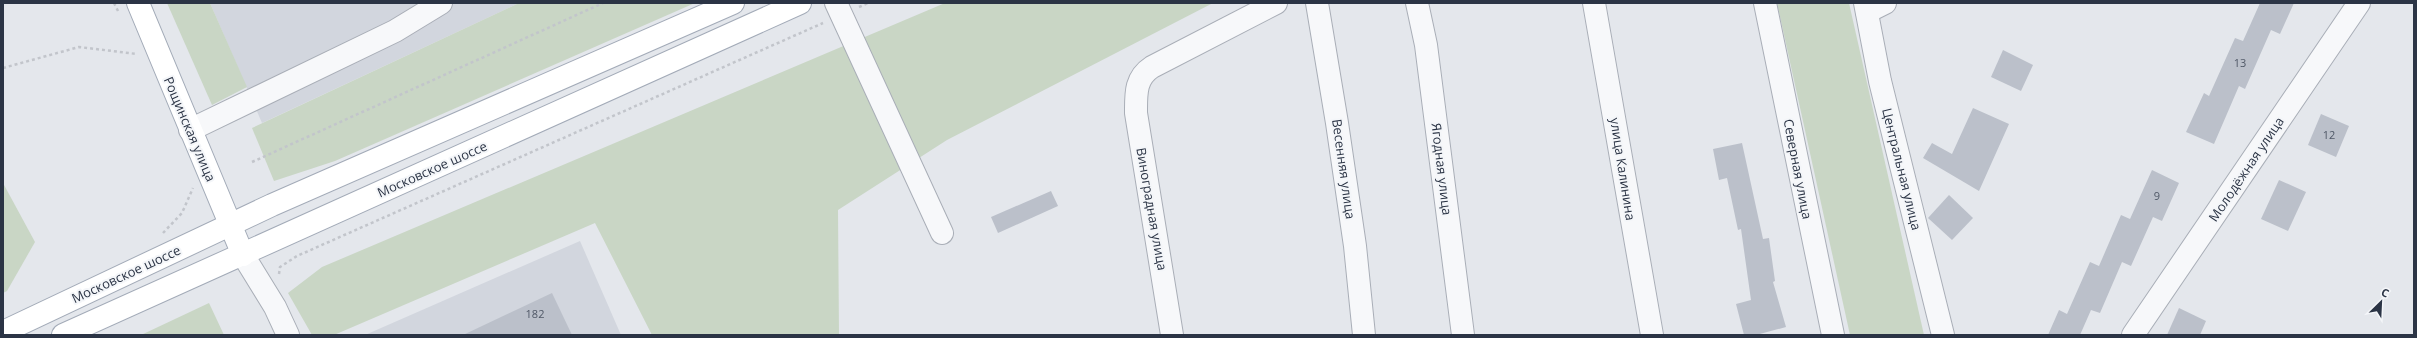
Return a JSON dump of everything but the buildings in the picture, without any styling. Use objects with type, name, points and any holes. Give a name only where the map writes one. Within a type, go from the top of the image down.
[{"type":"main road","name":"Рощинская улица","points":[[138,3],[243,255]]},
{"type":"main road","name":"Московское шоссе","points":[[3,332],[230,224],[733,3]]},
{"type":"main road","name":"Московское шоссе","points":[[64,335],[800,3]]},
{"type":"street","points":[[190,130],[395,31],[441,3]]},
{"type":"street","name":"Виноградная улица","points":[[1172,335],[1136,113],[1138,83],[1144,72],[1152,67],[1276,3]]},
{"type":"street","name":"Весенняя улица","points":[[1317,3],[1337,122],[1355,246],[1364,335]]},
{"type":"street","name":"Ягодная улица","points":[[1417,3],[1426,45],[1463,335]]},
{"type":"street","name":"улица Калинина","points":[[1594,3],[1652,335]]},
{"type":"street","name":"Северная улица","points":[[1765,3],[1833,335]]},
{"type":"street","name":"Молодёжная улица","points":[[2133,335],[2359,3]]},
{"type":"street","name":"Центральная улица","points":[[1872,6],[1880,81],[1943,335]]},
{"type":"street","points":[[839,9],[942,233]]},
{"type":"street","points":[[243,255],[275,306],[288,335]]},
{"type":"path","points":[[252,162],[603,3]]},
{"type":"path","points":[[297,256],[839,9],[868,3]]},
{"type":"path","points":[[3,68],[79,47],[136,52],[138,58]]},
{"type":"path","points":[[157,236],[164,233],[182,213],[193,188],[190,181]]},
{"type":"shaded area","points":[[210,3],[519,3],[262,123]]},
{"type":"shaded area","points":[[580,241],[621,335],[365,335]]},
{"type":"green space","points":[[167,3],[210,3],[247,87],[212,105]]},
{"type":"green space","points":[[519,3],[695,3],[335,161],[274,181],[252,128]]},
{"type":"green space","points":[[945,3],[1213,3],[947,140],[838,210],[839,335],[652,335],[595,223],[334,335],[312,335],[288,293],[322,267]]},
{"type":"green space","points":[[1777,3],[1849,3],[1924,335],[1850,335]]},
{"type":"green space","points":[[3,183],[35,242],[7,291],[3,293]]},
{"type":"green space","points":[[209,303],[224,335],[141,335]]}]
